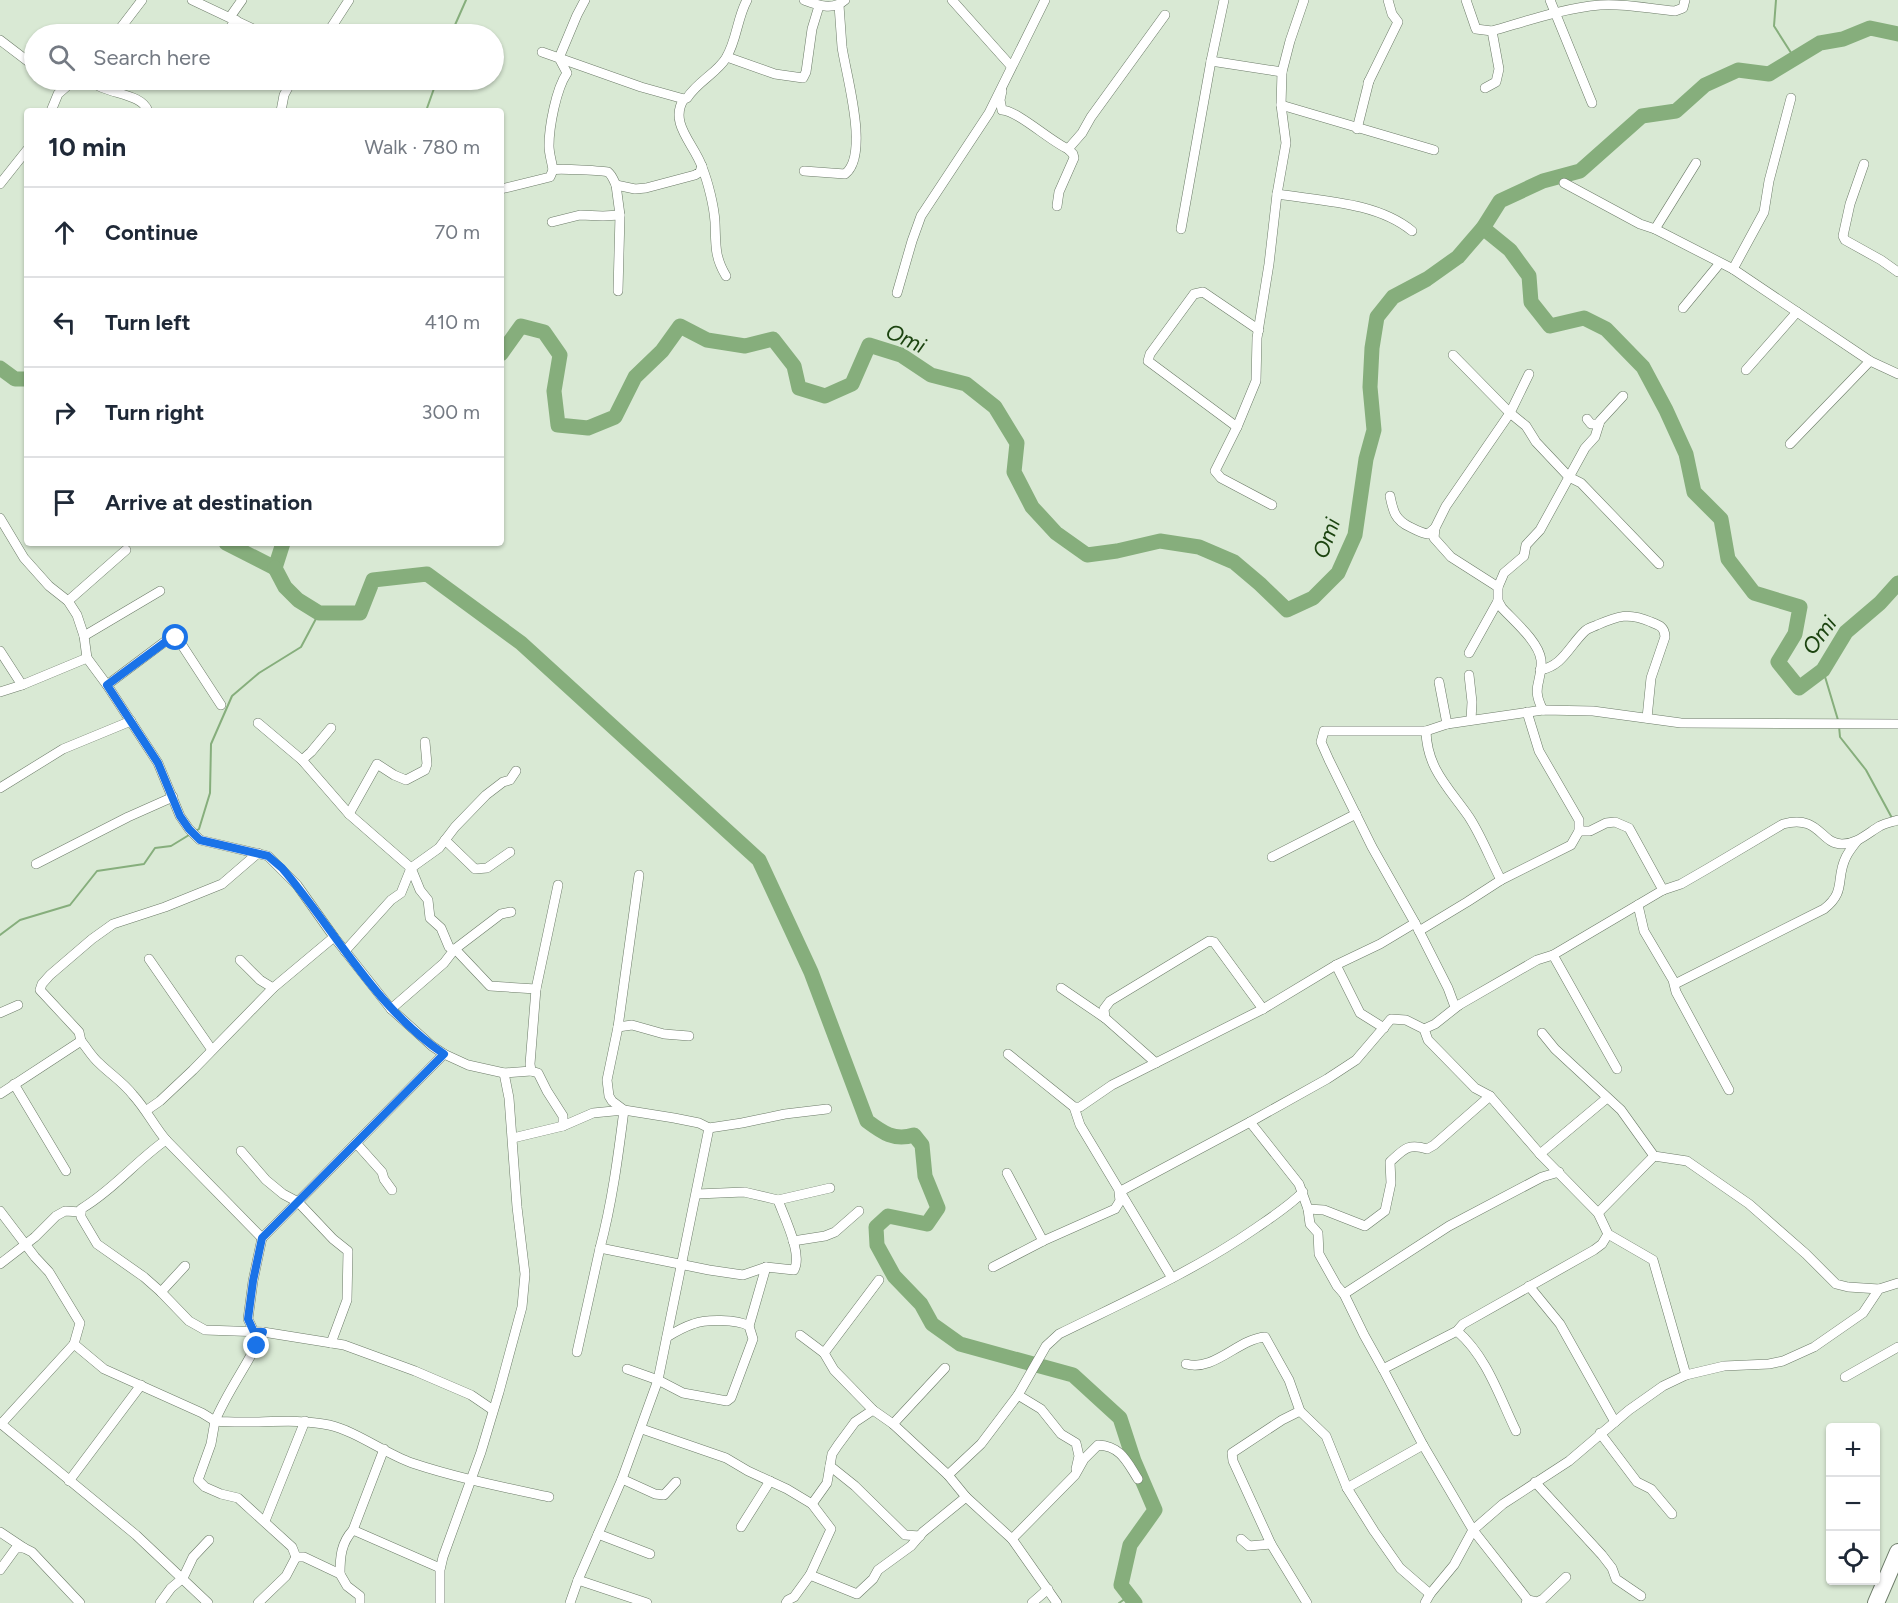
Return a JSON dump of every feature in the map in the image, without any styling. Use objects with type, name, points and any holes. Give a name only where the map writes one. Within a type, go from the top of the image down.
[{"type":"highway","points":[[1876,1603],[1898,1552]]},
{"type":"street","points":[[124,24],[141,0]]},
{"type":"street","points":[[192,0],[243,24]]},
{"type":"street","points":[[231,24],[242,0]]},
{"type":"street","points":[[332,24],[341,5],[349,0]]},
{"type":"street","points":[[559,58],[585,0]]},
{"type":"street","points":[[726,276],[716,257],[715,220],[702,166],[679,124],[681,104],[684,99],[727,57],[741,10],[747,0]]},
{"type":"street","points":[[804,0],[819,6],[842,3],[842,47],[855,116],[856,137],[854,160],[845,174],[804,171]]},
{"type":"street","points":[[952,0],[1011,66]]},
{"type":"street","points":[[897,293],[921,216],[989,113],[1045,0]]},
{"type":"street","points":[[1181,229],[1224,0]]},
{"type":"street","points":[[1272,505],[1221,478],[1215,471],[1256,381],[1259,330],[1286,143],[1281,105],[1282,72],[1304,0]]},
{"type":"street","points":[[1357,129],[1369,82],[1398,22],[1392,14],[1388,0]]},
{"type":"street","points":[[1466,0],[1476,29],[1492,31],[1599,5],[1675,11],[1683,8],[1685,0]]},
{"type":"street","points":[[1550,0],[1592,102]]},
{"type":"street","points":[[727,57],[775,74],[803,78],[806,72],[812,29],[819,6]]},
{"type":"street","points":[[1068,149],[1082,133],[1091,117],[1165,15]]},
{"type":"street","points":[[1485,88],[1496,82],[1499,69],[1492,31]]},
{"type":"street","points":[[0,41],[24,59]]},
{"type":"street","points":[[542,52],[640,87],[684,99]]},
{"type":"street","points":[[504,188],[550,177],[553,170],[549,148],[550,128],[561,81],[567,73],[559,58]]},
{"type":"street","points":[[1211,61],[1282,72]]},
{"type":"street","points":[[1004,80],[1000,100],[1002,110],[1009,110],[1073,154],[1074,158],[1059,192],[1057,206]]},
{"type":"street","points":[[52,108],[58,94],[63,90]]},
{"type":"street","points":[[108,90],[140,100],[146,104],[147,108]]},
{"type":"street","points":[[282,108],[287,90]]},
{"type":"street","points":[[1733,269],[1764,212],[1769,181],[1791,98]]},
{"type":"street","points":[[1281,105],[1434,150]]},
{"type":"street","points":[[0,184],[24,154]]},
{"type":"street","points":[[1655,229],[1696,163]]},
{"type":"street","points":[[1864,164],[1850,204],[1843,236],[1845,240],[1898,272]]},
{"type":"street","points":[[616,185],[635,189],[646,188],[695,175],[702,166]]},
{"type":"street","points":[[553,170],[560,168],[609,172],[616,185],[620,215],[618,291]]},
{"type":"street","points":[[1564,183],[1640,224],[1655,229],[1733,269],[1870,361],[1898,374]]},
{"type":"street","points":[[1277,194],[1374,210],[1400,221],[1412,231]]},
{"type":"street","points":[[552,222],[580,215],[620,215]]},
{"type":"street","points":[[1683,308],[1720,263]]},
{"type":"street","points":[[1237,427],[1148,361],[1150,354],[1194,294],[1203,292],[1259,330]]},
{"type":"street","points":[[1746,370],[1797,312]]},
{"type":"street","points":[[1453,355],[1510,413],[1526,426],[1536,442],[1569,477],[1581,483],[1659,564]]},
{"type":"street","points":[[1790,444],[1870,361]]},
{"type":"street","points":[[1498,586],[1451,557],[1434,538],[1435,528],[1446,506],[1510,413],[1529,374]]},
{"type":"street","points":[[1469,653],[1498,601],[1498,586],[1504,573],[1524,556],[1526,545],[1540,530],[1585,448],[1596,437],[1599,424],[1623,396]]},
{"type":"street","points":[[1587,419],[1599,424]]},
{"type":"street","points":[[1389,496],[1393,512],[1400,522],[1422,533],[1428,534],[1435,528]]},
{"type":"street","points":[[0,518],[24,558],[50,586],[68,601],[77,615],[84,636],[87,658],[158,763],[180,816],[189,829],[200,840],[268,856],[282,868],[310,902],[334,938],[392,1009],[432,1046],[468,1065],[504,1072],[538,1073],[563,1116],[563,1126]]},
{"type":"street","points":[[68,601],[126,550]]},
{"type":"street","points":[[84,636],[160,591]]},
{"type":"street","points":[[1498,601],[1536,646],[1541,659],[1536,690],[1543,710]]},
{"type":"street","points":[[1540,670],[1558,663],[1586,630],[1619,616],[1642,618],[1662,626],[1665,637],[1651,678],[1647,718]]},
{"type":"street","points":[[107,685],[168,640],[176,638],[221,705]]},
{"type":"street","points":[[0,651],[22,685]]},
{"type":"street","points":[[0,692],[87,658]]},
{"type":"street","points":[[1469,675],[1471,720]]},
{"type":"street","points":[[1439,682],[1447,724]]},
{"type":"street","points":[[1459,1005],[1455,1007],[1448,988],[1417,927],[1356,814],[1321,742],[1324,731],[1426,731],[1447,724],[1543,710],[1593,711],[1681,723],[1898,724]]},
{"type":"street","points":[[1074,1107],[1080,1107],[1112,1084],[1263,1009],[1336,965],[1467,902],[1500,880],[1571,845],[1579,831],[1579,820],[1539,751],[1527,712]]},
{"type":"street","points":[[0,788],[63,749],[130,721]]},
{"type":"street","points":[[258,723],[302,760],[349,814],[411,868],[420,890],[428,900],[430,918],[441,928],[449,946],[454,950],[444,963],[392,1009]]},
{"type":"street","points":[[302,760],[331,728]]},
{"type":"street","points":[[1426,731],[1426,741],[1434,767],[1483,840],[1500,880]]},
{"type":"street","points":[[349,814],[377,764],[406,780],[425,770],[427,764],[425,742]]},
{"type":"street","points":[[345,951],[391,900],[401,893],[411,868],[439,848],[473,807],[503,782],[510,780],[516,771]]},
{"type":"street","points":[[36,864],[173,796]]},
{"type":"street","points":[[1272,857],[1356,814]]},
{"type":"street","points":[[1424,1029],[1435,1024],[1459,1005],[1537,960],[1553,955],[1638,904],[1663,890],[1681,884],[1783,824],[1794,821],[1811,824],[1833,842],[1842,844],[1857,841],[1881,826],[1898,820]]},
{"type":"street","points":[[1579,831],[1590,831],[1606,823],[1615,822],[1629,828],[1663,890]]},
{"type":"street","points":[[445,840],[475,869],[487,868],[510,852]]},
{"type":"street","points":[[1675,984],[1824,909],[1835,901],[1846,856],[1857,841]]},
{"type":"street","points":[[258,853],[222,884],[165,907],[113,924],[50,975],[40,990],[79,1032],[81,1041],[98,1063],[120,1080],[147,1110],[166,1140],[262,1238]]},
{"type":"street","points":[[624,1110],[612,1101],[607,1080],[618,1027],[639,875]]},
{"type":"street","points":[[531,1071],[536,989],[558,885]]},
{"type":"street","points":[[1638,904],[1644,932],[1675,984],[1676,992],[1729,1090]]},
{"type":"street","points":[[511,912],[501,914],[455,949],[490,986],[536,989]]},
{"type":"street","points":[[147,1110],[212,1050],[273,988],[334,938]]},
{"type":"street","points":[[1105,1018],[1104,1009],[1110,1001],[1209,941],[1214,942],[1263,1009]]},
{"type":"street","points":[[1553,955],[1617,1069]]},
{"type":"street","points":[[149,959],[212,1050]]},
{"type":"street","points":[[240,960],[260,980],[273,988]]},
{"type":"street","points":[[1336,965],[1360,1013],[1384,1028]]},
{"type":"street","points":[[1061,988],[1105,1018],[1156,1063]]},
{"type":"street","points":[[0,1013],[18,1005]]},
{"type":"street","points":[[1119,1192],[1327,1079],[1356,1060],[1391,1019],[1406,1020],[1424,1029],[1428,1040],[1475,1088],[1490,1096],[1540,1154],[1598,1213],[1608,1234],[1653,1260],[1686,1375]]},
{"type":"street","points":[[618,1027],[632,1025],[664,1034],[689,1036]]},
{"type":"street","points":[[1542,1034],[1621,1110],[1653,1156],[1687,1161],[1749,1204],[1836,1284],[1879,1289],[1898,1283]]},
{"type":"street","points":[[1,1091],[81,1041]]},
{"type":"street","points":[[259,1332],[248,1319],[262,1238],[444,1054]]},
{"type":"street","points":[[1008,1054],[1074,1107],[1080,1125],[1172,1278]]},
{"type":"street","points":[[440,1603],[440,1568],[471,1481],[522,1307],[525,1274],[517,1207],[509,1098],[504,1072]]},
{"type":"street","points":[[14,1084],[66,1171]]},
{"type":"street","points":[[1308,1209],[1324,1210],[1365,1226],[1385,1211],[1391,1183],[1390,1162],[1404,1148],[1416,1146],[1427,1149],[1490,1096]]},
{"type":"street","points":[[1540,1154],[1607,1098]]},
{"type":"street","points":[[513,1138],[563,1126],[593,1113],[624,1110],[699,1123],[709,1128],[827,1109]]},
{"type":"street","points":[[577,1352],[612,1200],[624,1110]]},
{"type":"street","points":[[1250,1122],[1299,1184],[1308,1209],[1310,1224],[1317,1233],[1319,1254],[1344,1294],[1423,1445],[1473,1530],[1527,1601],[1537,1602],[1543,1599],[1566,1577]]},
{"type":"street","points":[[570,1603],[642,1430],[658,1380],[709,1128]]},
{"type":"street","points":[[166,1140],[147,1154],[108,1191],[81,1209],[81,1216],[97,1244],[144,1277],[189,1321],[205,1330],[259,1332],[344,1345],[416,1371],[471,1395],[493,1410]]},
{"type":"street","points":[[356,1143],[382,1172],[392,1190]]},
{"type":"street","points":[[241,1151],[266,1180],[298,1202],[333,1239],[348,1251],[346,1300],[331,1343]]},
{"type":"street","points":[[1598,1213],[1653,1156]]},
{"type":"street","points":[[1344,1294],[1449,1226],[1542,1177],[1559,1172]]},
{"type":"street","points":[[1007,1173],[1043,1241]]},
{"type":"street","points":[[697,1194],[744,1192],[778,1200],[830,1188]]},
{"type":"street","points":[[993,1267],[1043,1241],[1115,1209],[1120,1201],[1119,1192]]},
{"type":"street","points":[[948,1475],[981,1444],[1018,1395],[1046,1346],[1059,1334],[1195,1267],[1293,1203],[1303,1192]]},
{"type":"street","points":[[600,1248],[743,1275],[766,1267],[794,1270],[798,1264],[793,1241],[778,1200]]},
{"type":"street","points":[[0,1211],[49,1272],[80,1323],[74,1344],[0,1424],[136,1535],[208,1603]]},
{"type":"street","points":[[0,1264],[26,1245],[56,1216],[65,1211],[81,1212]]},
{"type":"street","points":[[793,1241],[825,1236],[835,1232],[860,1211]]},
{"type":"street","points":[[1383,1369],[1457,1331],[1462,1324],[1594,1250],[1602,1244],[1608,1234]]},
{"type":"street","points":[[161,1292],[185,1266]]},
{"type":"street","points":[[627,1370],[658,1380],[683,1394],[727,1401],[731,1398],[753,1339],[749,1326],[766,1267]]},
{"type":"street","points":[[824,1353],[879,1280]]},
{"type":"street","points":[[1529,1286],[1560,1324],[1615,1422]]},
{"type":"street","points":[[1186,1364],[1193,1366],[1211,1362],[1255,1338],[1265,1337],[1289,1380],[1300,1411],[1326,1436],[1347,1488],[1400,1568],[1427,1598],[1454,1565],[1473,1530],[1503,1504],[1569,1461],[1600,1433],[1663,1386],[1686,1375],[1724,1365],[1769,1364],[1783,1361],[1814,1347],[1863,1313],[1879,1289]]},
{"type":"street","points":[[667,1337],[694,1323],[742,1322],[749,1326]]},
{"type":"street","points":[[1457,1331],[1470,1342],[1482,1361],[1516,1431]]},
{"type":"street","points":[[258,1603],[286,1576],[296,1557],[292,1547],[238,1498],[221,1494],[206,1487],[198,1480],[211,1444],[215,1421],[223,1402],[251,1358],[259,1332]]},
{"type":"street","points":[[800,1335],[824,1353],[834,1370],[873,1410],[893,1424],[948,1475],[966,1497],[1012,1539],[1057,1603]]},
{"type":"street","points":[[74,1344],[104,1369],[215,1421],[229,1423],[305,1421],[331,1425],[410,1462],[471,1481],[549,1497]]},
{"type":"street","points":[[1845,1377],[1898,1347]]},
{"type":"street","points":[[893,1424],[945,1368]]},
{"type":"street","points":[[69,1480],[141,1386]]},
{"type":"street","points":[[1018,1395],[1041,1409],[1061,1434],[1076,1443],[1079,1456],[1075,1475]]},
{"type":"street","points":[[813,1504],[827,1483],[832,1454],[855,1422],[873,1410]]},
{"type":"street","points":[[1300,1411],[1282,1420],[1232,1453],[1233,1461],[1271,1544],[1306,1603]]},
{"type":"street","points":[[265,1521],[305,1421]]},
{"type":"street","points":[[642,1430],[726,1458],[813,1504],[831,1529],[810,1575],[794,1597],[786,1603]]},
{"type":"street","points":[[1600,1433],[1637,1482],[1651,1489],[1672,1514]]},
{"type":"street","points":[[1012,1539],[1075,1475],[1084,1459],[1098,1445],[1111,1445],[1124,1457],[1138,1479]]},
{"type":"street","points":[[1347,1488],[1423,1445]]},
{"type":"street","points":[[360,1603],[360,1596],[347,1586],[340,1574],[340,1553],[353,1530],[384,1449]]},
{"type":"street","points":[[830,1466],[855,1486],[905,1535],[920,1536]]},
{"type":"street","points":[[622,1479],[655,1494],[664,1495],[676,1482]]},
{"type":"street","points":[[741,1527],[770,1481]]},
{"type":"street","points":[[1535,1482],[1602,1555],[1612,1568],[1616,1579],[1641,1596]]},
{"type":"street","points":[[810,1575],[857,1594],[873,1579],[878,1570],[911,1546],[966,1497]]},
{"type":"street","points":[[353,1530],[440,1568]]},
{"type":"street","points":[[0,1532],[32,1552],[80,1603]]},
{"type":"street","points":[[598,1534],[650,1554]]},
{"type":"street","points":[[1241,1539],[1248,1546],[1271,1544]]},
{"type":"street","points":[[160,1603],[171,1588],[183,1578],[194,1557],[209,1540]]},
{"type":"street","points":[[0,1570],[16,1548],[24,1548]]},
{"type":"street","points":[[296,1557],[304,1557],[340,1574]]},
{"type":"street","points":[[578,1580],[647,1603]]},
{"type":"street","points":[[1032,1603],[1048,1589]]},
{"type":"waterway","points":[[455,24],[466,0]]},
{"type":"waterway","points":[[1776,0],[1774,26],[1795,59]]},
{"type":"waterway","name":"Omi","points":[[504,350],[521,326],[544,332],[560,355],[554,391],[558,425],[588,428],[615,417],[635,377],[662,351],[680,326],[707,340],[745,346],[773,339],[794,366],[799,388],[825,396],[852,384],[869,345],[901,355],[931,375],[966,384],[995,407],[1017,443],[1014,472],[1032,507],[1056,533],[1087,555],[1160,541],[1199,547],[1234,562],[1287,610],[1313,598],[1338,573],[1355,535],[1366,459],[1374,430],[1370,387],[1372,348],[1377,317],[1393,297],[1427,279],[1458,257],[1483,228],[1500,201],[1543,181],[1580,171],[1642,116],[1676,111],[1705,85],[1738,70],[1769,74],[1820,43],[1843,39],[1870,28],[1898,34]]},
{"type":"waterway","points":[[427,108],[433,90]]},
{"type":"waterway","name":"Omi","points":[[1483,228],[1510,250],[1529,276],[1531,302],[1550,326],[1584,318],[1606,329],[1643,367],[1686,454],[1694,492],[1721,519],[1728,559],[1754,593],[1800,607],[1795,634],[1778,662],[1799,688],[1823,670],[1846,632],[1880,603],[1898,583]]},
{"type":"waterway","name":"Omi","points":[[0,368],[15,379],[24,379]]},
{"type":"waterway","name":"Omi","points":[[232,546],[275,568],[282,546]]},
{"type":"waterway","points":[[275,568],[285,587],[298,600],[319,613],[360,613],[373,580],[427,574],[521,643],[759,860],[811,972],[867,1121],[889,1135],[900,1137],[914,1135],[922,1145],[925,1176],[938,1208],[927,1224],[888,1216],[876,1227],[877,1245],[894,1276],[921,1304],[932,1324],[960,1344],[1073,1375],[1120,1418],[1134,1461],[1155,1510],[1130,1545],[1121,1585],[1135,1603]]},
{"type":"waterway","points":[[194,832],[199,829],[210,793],[211,744],[232,696],[259,673],[301,647],[319,613]]},
{"type":"waterway","points":[[1823,670],[1838,720]]},
{"type":"waterway","points":[[1839,726],[1840,737],[1866,770],[1892,818]]},
{"type":"waterway","points":[[0,935],[20,920],[70,905],[97,871],[144,864],[155,848],[171,846],[189,835]]},
{"type":"waterway","points":[[1119,1603],[1129,1596]]},
{"type":"route","points":[[176,638],[168,640],[107,685],[158,763],[180,816],[200,840],[268,856],[282,868],[329,928],[334,938],[392,1009],[432,1046],[444,1054],[262,1238],[248,1319],[254,1332],[263,1332],[257,1346]]}]
